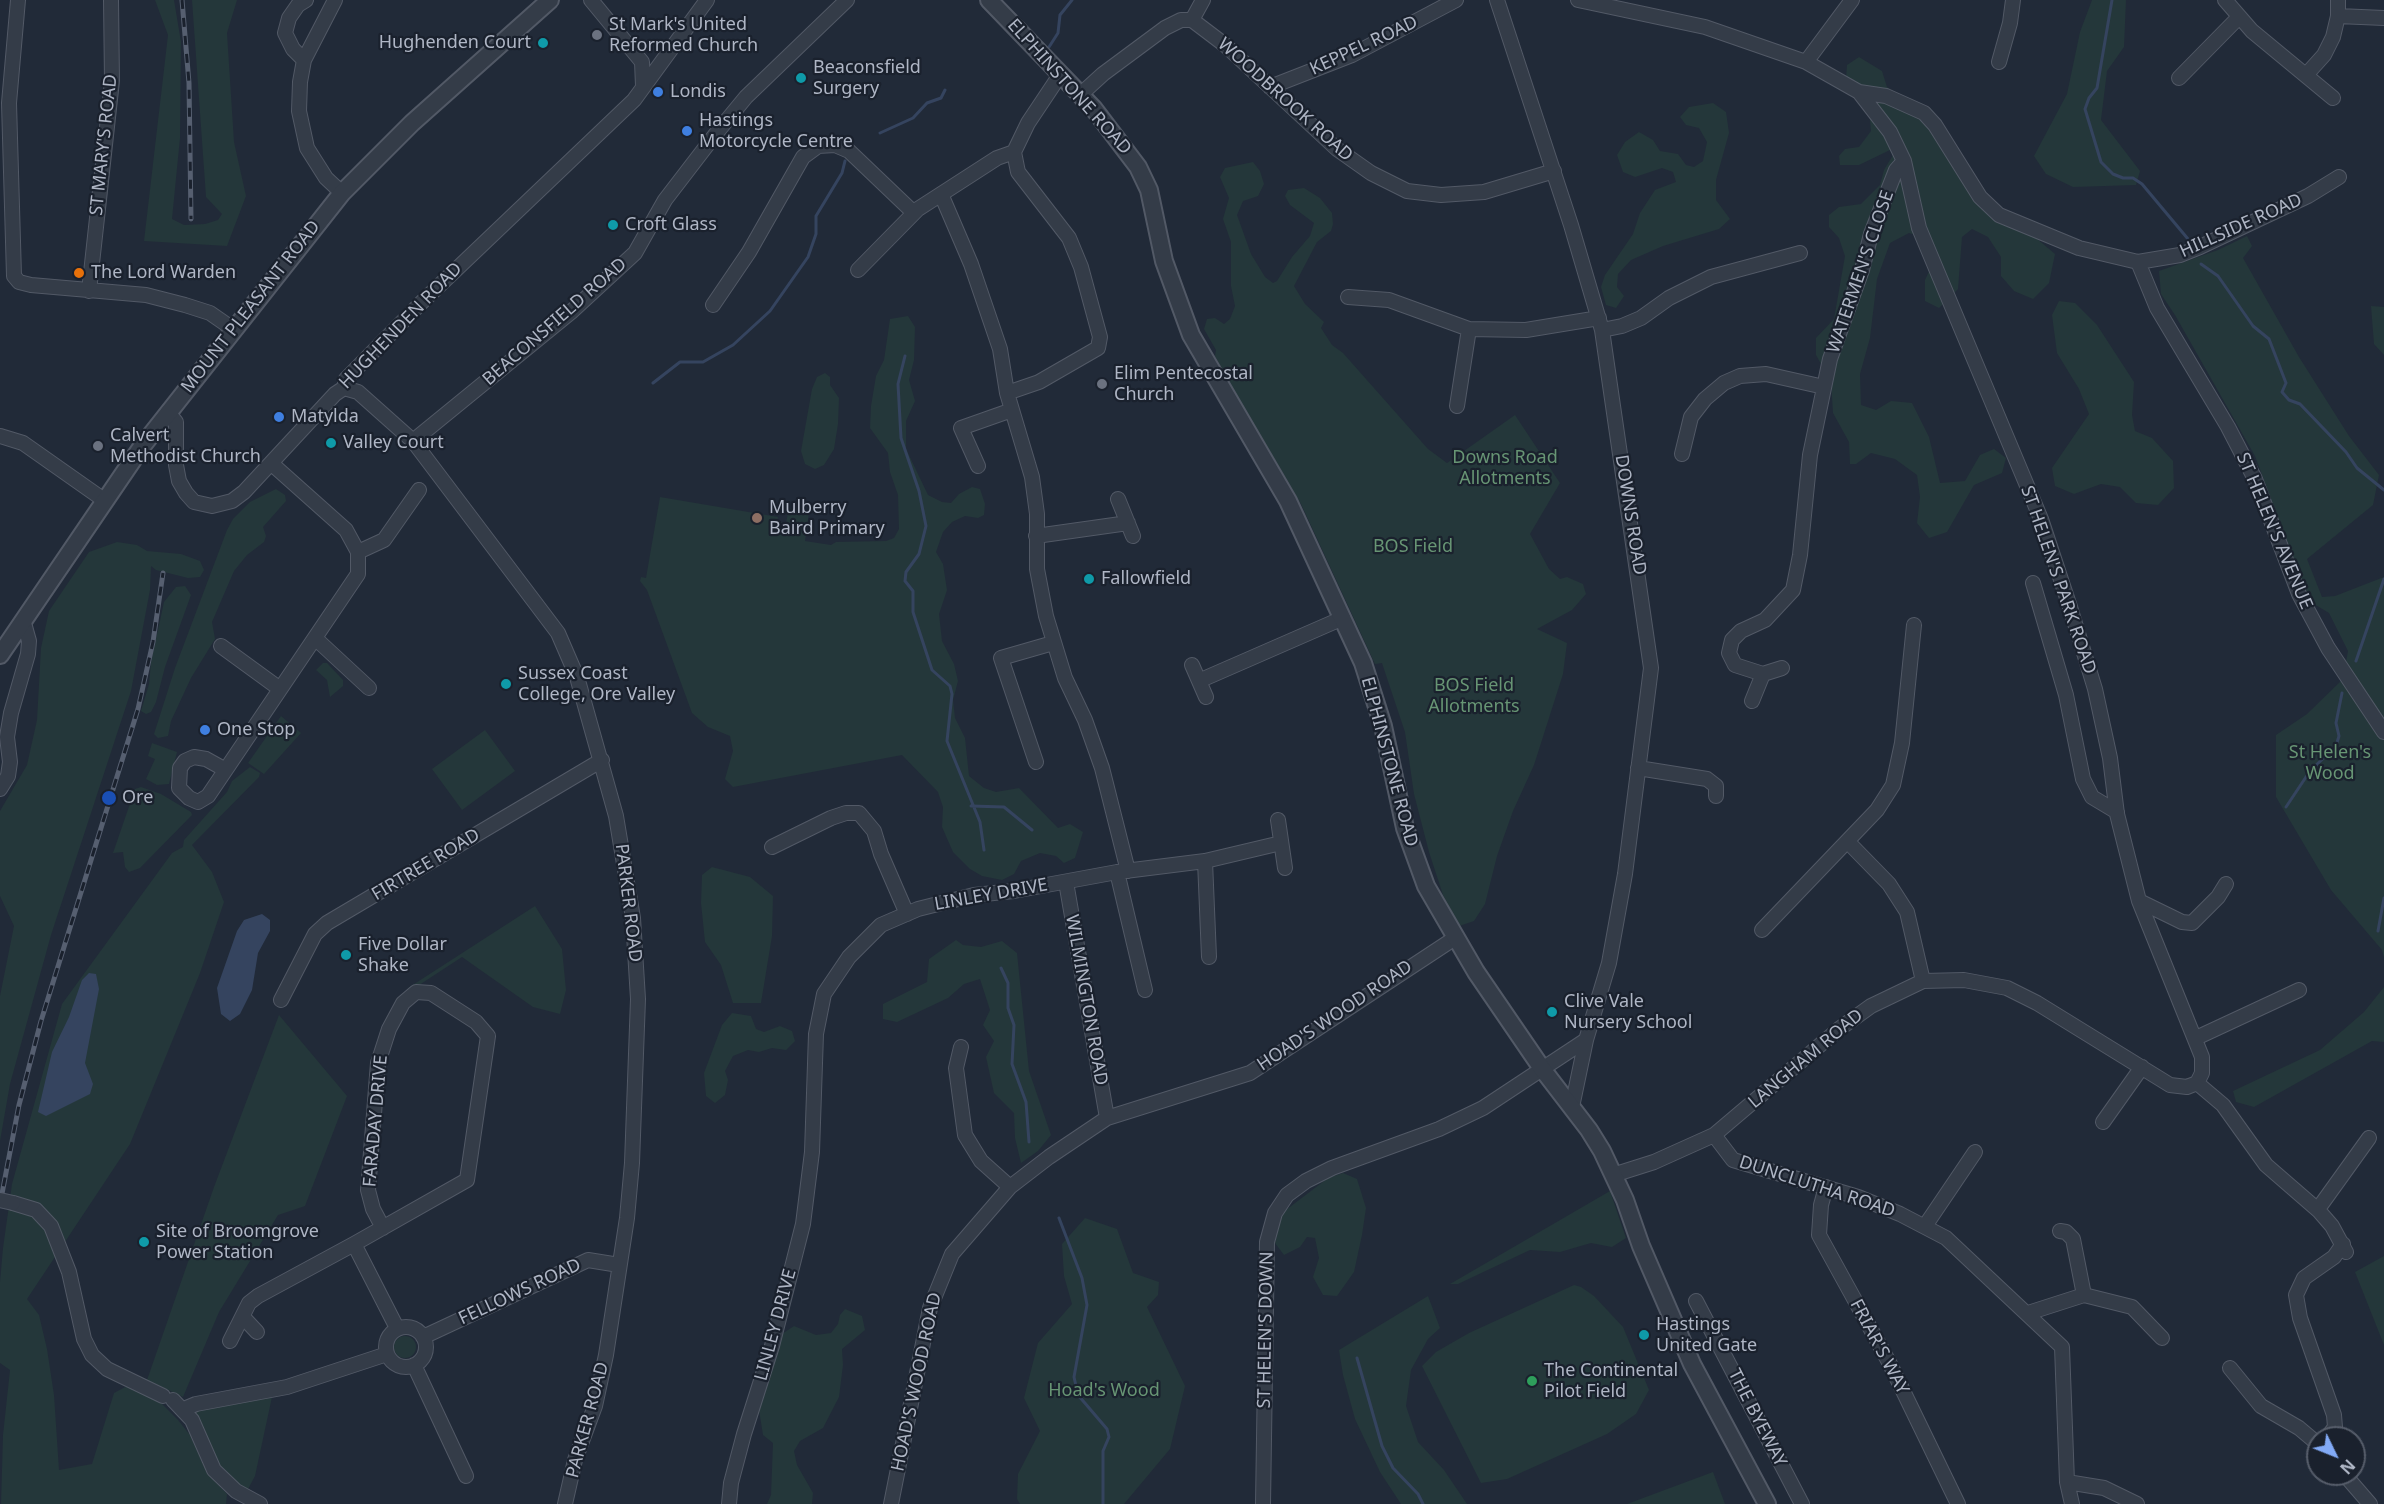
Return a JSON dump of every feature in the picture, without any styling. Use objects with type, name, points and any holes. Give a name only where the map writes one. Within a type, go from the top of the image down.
[{"type":"street","points":[[18,0],[9,103],[14,276],[19,282],[31,285],[146,295],[185,304],[210,313],[233,329]]},
{"type":"street","name":"ST MARY'S ROAD","points":[[89,291],[112,81],[111,0]]},
{"type":"street","points":[[304,60],[293,49],[285,33],[289,18],[297,5],[306,0]]},
{"type":"street","name":"MOUNT PLEASANT ROAD","points":[[0,654],[24,623],[104,500],[168,412],[342,193],[412,123],[550,0]]},
{"type":"street","points":[[591,0],[642,62],[643,86]]},
{"type":"street","name":"HUGHENDEN ROAD","points":[[168,412],[176,422],[176,465],[179,480],[194,502],[212,506],[232,501],[272,464],[334,394],[344,388],[346,379],[392,332],[634,100],[707,0]]},
{"type":"street","name":"BEACONSFIELD ROAD","points":[[412,441],[571,312],[635,253],[665,200],[717,131],[746,97],[847,0]]},
{"type":"street","name":"ELPHINSTONE ROAD","points":[[989,0],[1080,94],[1127,149],[1138,167],[1149,190],[1164,261],[1191,335],[1288,501],[1343,618],[1375,697],[1405,828],[1417,865],[1455,938],[1543,1070],[1589,1130],[1613,1175],[1692,1364],[1767,1504]]},
{"type":"street","points":[[1080,94],[1165,28],[1181,20],[1192,20],[1203,0]]},
{"type":"street","name":"KEPPEL ROAD","points":[[1270,87],[1352,55],[1456,0]]},
{"type":"street","name":"DOWNS ROAD","points":[[1497,0],[1554,171],[1600,324],[1651,668],[1625,874],[1609,963],[1586,1040],[1572,1107]]},
{"type":"street","name":"ST HELEN'S PARK ROAD","points":[[1578,0],[1705,27],[1806,62],[1859,92],[1890,132],[1904,161],[1919,228],[2041,519],[2070,607],[2095,688],[2110,758],[2117,812],[2139,901],[2202,1057],[2202,1073],[2197,1083]]},
{"type":"street","points":[[1806,62],[1852,0]]},
{"type":"street","points":[[1999,62],[2010,23],[2013,0]]},
{"type":"street","points":[[2224,0],[2238,18],[2333,98]]},
{"type":"street","points":[[2307,75],[2324,55],[2333,37],[2338,16],[2338,0]]},
{"type":"street","points":[[330,1],[304,60],[300,82],[299,111],[308,148],[326,178],[342,193]]},
{"type":"street","points":[[2338,16],[2384,18]]},
{"type":"street","points":[[2179,78],[2238,18]]},
{"type":"street","name":"WOODBROOK ROAD","points":[[1192,20],[1225,45],[1336,149],[1371,174],[1407,190],[1441,195],[1484,192],[1554,171]]},
{"type":"street","points":[[642,62],[651,63],[666,54]]},
{"type":"street","points":[[1007,393],[1039,382],[1098,348],[1100,337],[1081,267],[1069,238],[1018,172],[1014,152],[1028,123],[1060,75]]},
{"type":"street","points":[[1859,92],[1886,96],[1924,113],[1935,125],[1980,197],[1999,215],[2079,248],[2138,262]]},
{"type":"street","points":[[713,305],[748,252],[804,157],[818,146],[835,144],[849,151],[914,213]]},
{"type":"street","points":[[858,270],[914,213],[997,158],[1014,152]]},
{"type":"street","name":"WATERMEN'S CLOSE","points":[[1763,674],[1736,665],[1729,653],[1732,640],[1741,631],[1765,620],[1793,590],[1802,545],[1810,455],[1830,359],[1862,270],[1871,234],[1896,170],[1904,161]]},
{"type":"street","name":"HILLSIDE ROAD","points":[[2138,262],[2180,255],[2200,247],[2308,196],[2339,177]]},
{"type":"street","points":[[941,194],[960,236],[1000,349],[1007,393],[1032,477],[1037,514],[1037,569],[1053,643],[1102,768],[1145,990]]},
{"type":"street","points":[[1348,297],[1389,300],[1469,329],[1526,330],[1600,324],[1622,326],[1641,318],[1669,298],[1711,278],[1796,259]]},
{"type":"street","name":"ST HELEN'S AVENUE","points":[[2138,262],[2157,308],[2228,426],[2255,479],[2299,594],[2328,648],[2384,732]]},
{"type":"street","points":[[1454,398],[1469,329]]},
{"type":"street","points":[[1682,454],[1691,417],[1705,399],[1724,383],[1740,376],[1766,374],[1824,387]]},
{"type":"street","name":"PARKER ROAD","points":[[344,388],[358,392],[412,441],[558,633],[577,678],[602,760],[628,878],[636,944],[638,999],[632,1163],[615,1305],[595,1406],[575,1460],[565,1504]]},
{"type":"street","points":[[978,466],[962,428],[1012,410]]},
{"type":"street","points":[[0,436],[23,443],[104,500]]},
{"type":"street","points":[[224,769],[357,574],[358,552],[346,530],[272,464]]},
{"type":"street","points":[[358,552],[384,540],[419,490]]},
{"type":"street","points":[[1036,537],[1130,529],[1118,499]]},
{"type":"street","points":[[2033,584],[2066,695],[2083,779],[2092,797],[2117,812]]},
{"type":"street","points":[[1201,680],[1343,618]]},
{"type":"street","points":[[0,789],[8,776],[10,762],[7,737],[11,713],[28,654],[29,641],[24,623]]},
{"type":"street","points":[[1762,930],[1877,810],[1893,785],[1902,743],[1914,625]]},
{"type":"street","points":[[315,638],[369,688]]},
{"type":"street","points":[[1036,762],[1001,658],[1053,643]]},
{"type":"street","points":[[221,646],[280,688]]},
{"type":"street","points":[[1192,665],[1201,680],[1206,697]]},
{"type":"street","points":[[1752,701],[1763,674],[1782,668]]},
{"type":"street","name":"FIRTREE ROAD","points":[[281,1000],[315,934],[327,923],[602,760]]},
{"type":"street","points":[[1638,768],[1707,779],[1716,786],[1716,796]]},
{"type":"street","points":[[772,847],[831,818],[846,813],[859,813],[874,831],[881,854],[907,914]]},
{"type":"street","points":[[1278,820],[1285,868]]},
{"type":"street","points":[[1848,842],[1889,884],[1907,912],[1923,981]]},
{"type":"street","name":"LINLEY DRIVE","points":[[729,1504],[731,1483],[772,1346],[803,1224],[812,1152],[816,1034],[824,994],[849,957],[881,925],[907,914],[974,895],[1123,871],[1205,861],[1281,843]]},
{"type":"street","points":[[1205,861],[1209,957]]},
{"type":"street","name":"WILMINGTON ROAD","points":[[1066,882],[1107,1118]]},
{"type":"street","points":[[2139,901],[2182,922],[2193,923],[2218,897],[2226,884]]},
{"type":"street","name":"HOAD'S WOOD ROAD","points":[[891,1504],[930,1308],[952,1254],[1010,1187],[1049,1156],[1107,1118],[1250,1073],[1455,938]]},
{"type":"street","name":"LANGHAM ROAD","points":[[1613,1175],[1654,1162],[1714,1135],[1863,1011],[1923,981],[1964,981],[2007,988],[2037,1003],[2170,1085],[2187,1087],[2197,1083]]},
{"type":"street","points":[[2196,1038],[2299,990]]},
{"type":"street","name":"FARADAY DRIVE","points":[[416,992],[431,993],[476,1022],[488,1036],[467,1180],[383,1227],[372,1209],[368,1190],[378,1063],[389,1029],[403,1004],[416,992]]},
{"type":"street","points":[[1543,1070],[1586,1040]]},
{"type":"street","points":[[961,1047],[956,1068],[965,1134],[981,1161],[1010,1187]]},
{"type":"street","points":[[2103,1122],[2142,1067]]},
{"type":"street","name":"ST HELEN'S DOWN","points":[[1263,1504],[1268,1242],[1275,1213],[1287,1195],[1306,1180],[1332,1168],[1439,1129],[1483,1108],[1543,1070]]},
{"type":"street","points":[[2197,1083],[2223,1106],[2266,1164],[2318,1209],[2345,1248],[2304,1278],[2296,1295],[2300,1318],[2334,1415],[2335,1426]]},
{"type":"street","name":"DUNCLUTHA ROAD","points":[[1714,1135],[1733,1160],[1858,1197],[1925,1226],[1946,1238],[2028,1313],[2062,1347],[2067,1482]]},
{"type":"street","points":[[2318,1209],[2370,1138]]},
{"type":"street","points":[[1925,1226],[1975,1152]]},
{"type":"street","name":"FRIAR'S WAY","points":[[1827,1187],[1821,1205],[1819,1235],[1890,1364],[1958,1504]]},
{"type":"street","points":[[6,1201],[36,1210],[51,1226],[69,1272],[84,1339],[92,1355],[107,1370],[173,1402],[196,1404],[287,1387],[387,1354]]},
{"type":"street","points":[[230,1341],[249,1303],[258,1296],[383,1227]]},
{"type":"street","points":[[2060,1231],[2073,1239],[2084,1295]]},
{"type":"street","points":[[354,1244],[397,1328]]},
{"type":"street","name":"FELLOWS ROAD","points":[[423,1337],[588,1260],[619,1265]]},
{"type":"street","points":[[2028,1313],[2056,1302],[2084,1295],[2132,1307],[2162,1338]]},
{"type":"street","name":"THE BYEWAY","points":[[1696,1301],[1802,1504]]},
{"type":"street","points":[[243,1317],[257,1332]]},
{"type":"street","points":[[397,1328],[414,1329],[423,1337],[424,1354],[414,1365],[400,1366],[387,1354],[386,1342],[397,1328]]},
{"type":"street","points":[[414,1365],[466,1476]]},
{"type":"street","points":[[2230,1368],[2261,1406],[2306,1434]]},
{"type":"street","points":[[173,1402],[200,1436],[213,1470],[235,1498],[260,1504]]},
{"type":"street","points":[[2072,1504],[2067,1482],[2104,1488],[2137,1504]]},
{"type":"street","points":[[2354,1486],[2370,1504]]},
{"type":"green space","points":[[155,0],[174,0],[181,42],[180,138],[172,219],[184,225],[205,224],[218,220],[222,214],[206,197],[192,0],[237,0],[227,33],[234,142],[246,196],[227,246],[144,241],[168,35]]},
{"type":"green space","points":[[2092,0],[2126,0],[2124,47],[2107,71],[2101,120],[2140,171],[2136,185],[2073,187],[2046,174],[2034,156],[2067,94],[2080,32]]},
{"type":"green space","points":[[1859,57],[1882,71],[1887,87],[1905,101],[1942,140],[2004,224],[2036,238],[2055,254],[2049,283],[2033,299],[2014,291],[2001,276],[2001,257],[1988,237],[1972,229],[1962,237],[1958,289],[1939,308],[1925,301],[1925,280],[1937,254],[1929,239],[1909,233],[1890,243],[1877,279],[1870,338],[1860,374],[1861,405],[1876,410],[1891,401],[1912,403],[1929,437],[1940,483],[1965,481],[1980,455],[1994,449],[2006,458],[2002,473],[1974,485],[1947,532],[1929,538],[1917,523],[1920,497],[1917,475],[1895,459],[1871,453],[1856,464],[1850,464],[1849,442],[1833,413],[1831,382],[1816,355],[1816,338],[1834,319],[1845,256],[1839,238],[1829,227],[1829,215],[1839,207],[1861,204],[1880,185],[1884,170],[1893,155],[1890,150],[1859,165],[1840,165],[1839,156],[1845,149],[1859,147],[1871,131],[1868,97],[1846,79],[1847,65]]},
{"type":"green space","points":[[1713,103],[1726,112],[1729,133],[1716,180],[1716,200],[1730,219],[1719,229],[1663,246],[1631,260],[1618,274],[1617,287],[1624,296],[1616,308],[1606,305],[1601,287],[1605,275],[1633,234],[1640,213],[1655,190],[1676,182],[1673,172],[1662,168],[1635,177],[1623,172],[1617,155],[1625,142],[1639,132],[1653,140],[1660,151],[1678,154],[1686,165],[1694,167],[1703,161],[1707,142],[1699,128],[1686,125],[1680,117],[1689,107]]},
{"type":"green space","points":[[1253,162],[1260,171],[1264,184],[1258,196],[1243,201],[1237,215],[1251,254],[1265,277],[1273,283],[1277,281],[1292,257],[1310,236],[1314,223],[1290,205],[1285,196],[1288,190],[1304,188],[1320,198],[1332,213],[1333,224],[1331,231],[1317,242],[1294,286],[1305,304],[1324,322],[1321,328],[1332,345],[1343,353],[1428,449],[1447,463],[1515,415],[1560,483],[1530,534],[1549,569],[1560,579],[1567,577],[1583,584],[1586,594],[1572,610],[1537,629],[1567,643],[1563,674],[1534,765],[1513,811],[1497,856],[1485,904],[1474,921],[1459,926],[1443,895],[1429,852],[1414,794],[1405,732],[1382,663],[1375,664],[1301,504],[1223,372],[1215,356],[1216,350],[1204,329],[1207,319],[1215,318],[1224,324],[1230,319],[1235,306],[1231,286],[1231,242],[1223,219],[1229,198],[1220,177],[1225,168]]},
{"type":"green space","name":"St Helen's Wood","points":[[2247,236],[2252,246],[2243,258],[2299,357],[2349,436],[2379,475],[2373,505],[2307,559],[2322,597],[2335,596],[2384,577],[2384,958],[2382,950],[2331,890],[2276,797],[2276,735],[2307,714],[2343,679],[2348,651],[2329,613],[2309,601],[2255,456],[2161,294],[2159,271],[2218,250]]},
{"type":"green space","points":[[2059,301],[2075,303],[2097,325],[2134,382],[2132,415],[2135,431],[2152,438],[2173,461],[2174,488],[2158,505],[2136,503],[2120,487],[2101,484],[2074,494],[2055,486],[2052,468],[2089,414],[2079,389],[2057,353],[2052,315]]},
{"type":"green space","points":[[2371,306],[2384,307],[2384,355],[2374,344]]},
{"type":"green space","points":[[908,316],[915,327],[914,360],[909,380],[915,401],[906,421],[906,449],[928,495],[942,502],[951,503],[959,494],[972,487],[980,489],[985,504],[984,515],[978,518],[965,516],[952,522],[943,532],[936,552],[943,564],[947,590],[939,614],[942,641],[954,664],[958,681],[953,700],[955,718],[965,738],[969,776],[984,788],[996,792],[1019,788],[1058,828],[1070,824],[1083,832],[1075,858],[1064,863],[1056,856],[1040,853],[1021,861],[1014,874],[1002,880],[982,876],[970,869],[953,852],[942,827],[943,807],[938,792],[902,755],[733,787],[725,779],[733,751],[730,736],[708,727],[692,713],[647,590],[640,581],[641,577],[646,578],[660,497],[778,517],[777,521],[786,523],[789,508],[809,512],[805,541],[831,545],[836,542],[886,541],[894,538],[899,529],[898,495],[890,472],[888,453],[870,428],[871,406],[876,376],[884,360],[890,319]]},
{"type":"green space","points":[[825,373],[830,377],[830,385],[839,398],[838,424],[834,449],[824,465],[815,469],[805,464],[801,451],[812,389],[817,377]]},
{"type":"green space","points":[[276,489],[285,495],[286,501],[263,527],[266,536],[264,542],[247,555],[234,571],[212,622],[215,639],[191,678],[171,721],[168,736],[158,738],[154,734],[175,668],[227,530],[233,519],[250,502]]},
{"type":"green space","points":[[117,542],[137,545],[147,551],[181,554],[200,561],[204,570],[200,577],[188,578],[156,570],[151,566],[150,590],[131,691],[51,935],[10,1084],[0,1141],[0,996],[14,926],[0,896],[0,811],[27,765],[37,720],[41,648],[49,611],[89,552]]},
{"type":"green space","points":[[185,586],[191,595],[165,667],[156,702],[151,712],[146,714],[141,711],[149,684],[151,662],[164,602],[176,587]]},
{"type":"green space","points":[[323,663],[327,663],[343,680],[343,686],[330,697],[327,680],[316,670]]},
{"type":"green space","points":[[281,716],[301,733],[264,774],[248,763]]},
{"type":"green space","points":[[485,730],[515,771],[462,810],[432,769]]},
{"type":"green space","points":[[152,743],[177,752],[169,784],[157,785],[146,779],[155,759],[148,756]]},
{"type":"green space","points":[[250,767],[260,773],[259,777],[192,845],[212,872],[224,902],[200,973],[130,1144],[27,1299],[39,1315],[47,1349],[54,1395],[59,1470],[92,1464],[114,1393],[129,1385],[159,1401],[178,1420],[190,1435],[207,1473],[227,1494],[226,1504],[1,1504],[3,1435],[10,1370],[0,1363],[0,1282],[3,1248],[12,1184],[62,1004],[172,853],[183,847],[184,840],[227,792],[232,781]]},
{"type":"green space","points":[[141,787],[161,794],[191,812],[192,815],[140,868],[129,872],[125,867],[123,852],[113,853],[135,789]]},
{"type":"green space","points":[[712,867],[750,877],[773,896],[772,936],[761,1003],[733,1003],[721,965],[705,942],[701,903],[702,875]]},
{"type":"green space","points":[[535,906],[562,949],[566,990],[560,1014],[533,1007],[462,957],[410,991],[408,988]]},
{"type":"green space","points":[[956,940],[963,945],[981,947],[1002,941],[1017,953],[1029,1071],[1051,1135],[1038,1151],[1021,1163],[1015,1138],[1014,1113],[994,1093],[986,1057],[994,1041],[983,1025],[990,1010],[980,979],[964,984],[948,998],[897,1022],[883,1019],[883,1004],[927,982],[929,959]]},
{"type":"green space","points":[[2384,987],[2384,1042],[2372,1041],[2254,1107],[2236,1102],[2233,1091],[2320,1050],[2364,1012]]},
{"type":"green space","points":[[732,1013],[751,1016],[756,1029],[764,1032],[780,1026],[792,1031],[795,1041],[786,1050],[772,1048],[759,1052],[748,1050],[733,1056],[725,1071],[728,1080],[725,1095],[715,1103],[706,1096],[704,1073],[722,1025]]},
{"type":"green space","points":[[279,1015],[347,1096],[305,1206],[278,1215],[219,1312],[183,1397],[147,1380],[214,1187]]},
{"type":"green space","points":[[1343,1173],[1357,1179],[1366,1208],[1362,1235],[1354,1272],[1337,1296],[1323,1295],[1313,1277],[1319,1258],[1315,1238],[1307,1237],[1300,1247],[1284,1255],[1275,1243],[1282,1213],[1328,1178]]},
{"type":"green space","points":[[1610,1191],[1626,1238],[1612,1247],[1591,1243],[1560,1252],[1530,1250],[1458,1284],[1450,1284]]},
{"type":"green space","name":"Hoad's Wood","points":[[1085,1218],[1117,1229],[1133,1273],[1159,1282],[1158,1295],[1147,1307],[1185,1386],[1170,1449],[1124,1504],[1020,1504],[1017,1499],[1018,1474],[1040,1431],[1024,1398],[1038,1343],[1072,1304],[1064,1276],[1062,1244]]},
{"type":"green space","points":[[2384,1256],[2384,1345],[2355,1272]]},
{"type":"green space","name":"The Continental Pilot Field","points":[[1574,1285],[1594,1296],[1623,1327],[1649,1390],[1636,1414],[1607,1434],[1507,1479],[1481,1483],[1422,1366],[1436,1352],[1469,1333]]},
{"type":"green space","points":[[1428,1296],[1440,1328],[1428,1339],[1411,1370],[1406,1406],[1418,1442],[1444,1470],[1467,1504],[1401,1504],[1380,1472],[1355,1419],[1343,1375],[1339,1350]]},
{"type":"green space","points":[[845,1309],[862,1316],[865,1330],[842,1349],[843,1365],[839,1397],[823,1428],[800,1441],[794,1451],[797,1465],[813,1493],[812,1504],[767,1504],[771,1495],[773,1443],[763,1435],[759,1410],[767,1370],[779,1336],[794,1326],[816,1335],[831,1333]]},
{"type":"green space","points":[[405,1336],[413,1339],[416,1347],[413,1355],[405,1358],[397,1355],[394,1347],[397,1339]]},
{"type":"green space","points":[[272,1397],[255,1476],[247,1491],[216,1467],[192,1410]]},
{"type":"green space","points":[[1713,1472],[1725,1504],[1627,1504]]},
{"type":"water","points":[[262,914],[270,920],[270,931],[258,953],[252,990],[240,1014],[230,1021],[221,1014],[217,988],[237,931],[244,920]]},
{"type":"water","points":[[89,973],[96,974],[99,989],[85,1063],[93,1084],[90,1094],[46,1116],[38,1112],[52,1052],[69,1017],[82,980]]},
{"type":"waterway","points":[[1049,47],[1058,33],[1060,15],[1072,0]]},
{"type":"waterway","points":[[2112,0],[2097,88],[2089,98],[2085,109],[2101,162],[2113,174],[2123,178],[2133,178],[2142,184],[2188,239]]},
{"type":"waterway","points":[[880,133],[913,118],[927,103],[941,98],[945,90]]},
{"type":"waterway","points":[[653,383],[680,362],[703,362],[733,345],[770,311],[808,257],[816,234],[816,216],[842,173],[845,161]]},
{"type":"waterway","points":[[2201,264],[2218,276],[2253,326],[2269,339],[2286,383],[2282,392],[2289,400],[2300,404],[2346,452],[2357,468],[2384,490]]},
{"type":"waterway","points":[[905,356],[898,384],[901,438],[919,491],[926,526],[919,554],[906,572],[905,581],[913,591],[913,612],[932,670],[950,686],[952,694],[947,741],[980,822],[984,850]]},
{"type":"waterway","points":[[2356,661],[2384,579]]},
{"type":"waterway","points":[[2286,807],[2310,771],[2336,746],[2339,736],[2336,723],[2342,693]]},
{"type":"waterway","points":[[971,806],[1004,807],[1032,830]]},
{"type":"waterway","points":[[2378,931],[2384,898]]},
{"type":"waterway","points":[[1001,968],[1008,983],[1008,1008],[1014,1025],[1012,1064],[1026,1102],[1029,1142]]},
{"type":"waterway","points":[[1059,1218],[1082,1278],[1087,1305],[1074,1377],[1078,1395],[1107,1429],[1109,1437],[1103,1451],[1103,1504]]},
{"type":"waterway","points":[[1357,1358],[1382,1446],[1393,1468],[1418,1494],[1423,1504]]},
{"type":"railway","points":[[182,0],[189,83],[191,219]]},
{"type":"railway","points":[[0,1204],[19,1105],[41,1021],[138,709],[153,642],[163,573]]},
{"type":"place","name":"St Mark's United Reformed Church","points":[[597,35]]},
{"type":"place","name":"Hughenden Court","points":[[543,43]]},
{"type":"place","name":"Beaconsfield Surgery","points":[[801,78]]},
{"type":"place","name":"Londis","points":[[658,92]]},
{"type":"place","name":"Hastings Motorcycle Centre","points":[[687,131]]},
{"type":"place","name":"Croft Glass","points":[[613,225]]},
{"type":"place","name":"The Lord Warden","points":[[79,273]]},
{"type":"place","name":"Elim Pentecostal Church","points":[[1102,384]]},
{"type":"place","name":"Matylda","points":[[279,417]]},
{"type":"place","name":"Valley Court","points":[[331,443]]},
{"type":"place","name":"Calvert Methodist Church","points":[[98,446]]},
{"type":"place","name":"Mulberry Baird Primary","points":[[757,518]]},
{"type":"place","name":"Fallowfield","points":[[1089,579]]},
{"type":"place","name":"Sussex Coast College, Ore Valley","points":[[506,684]]},
{"type":"place","name":"One Stop","points":[[205,730]]},
{"type":"place","name":"Ore","points":[[109,798]]},
{"type":"place","name":"Five Dollar Shake","points":[[346,955]]},
{"type":"place","name":"Clive Vale Nursery School","points":[[1552,1012]]},
{"type":"place","name":"Site of Broomgrove Power Station","points":[[144,1242]]},
{"type":"place","name":"Hastings United Gate","points":[[1644,1335]]},
{"type":"place","name":"The Continental Pilot Field","points":[[1532,1381]]},
{"type":"park label","name":"Downs Road Allotments","points":[[1505,468]]},
{"type":"park label","name":"BOS Field","points":[[1413,547]]},
{"type":"park label","name":"BOS Field Allotments","points":[[1474,696]]}]
